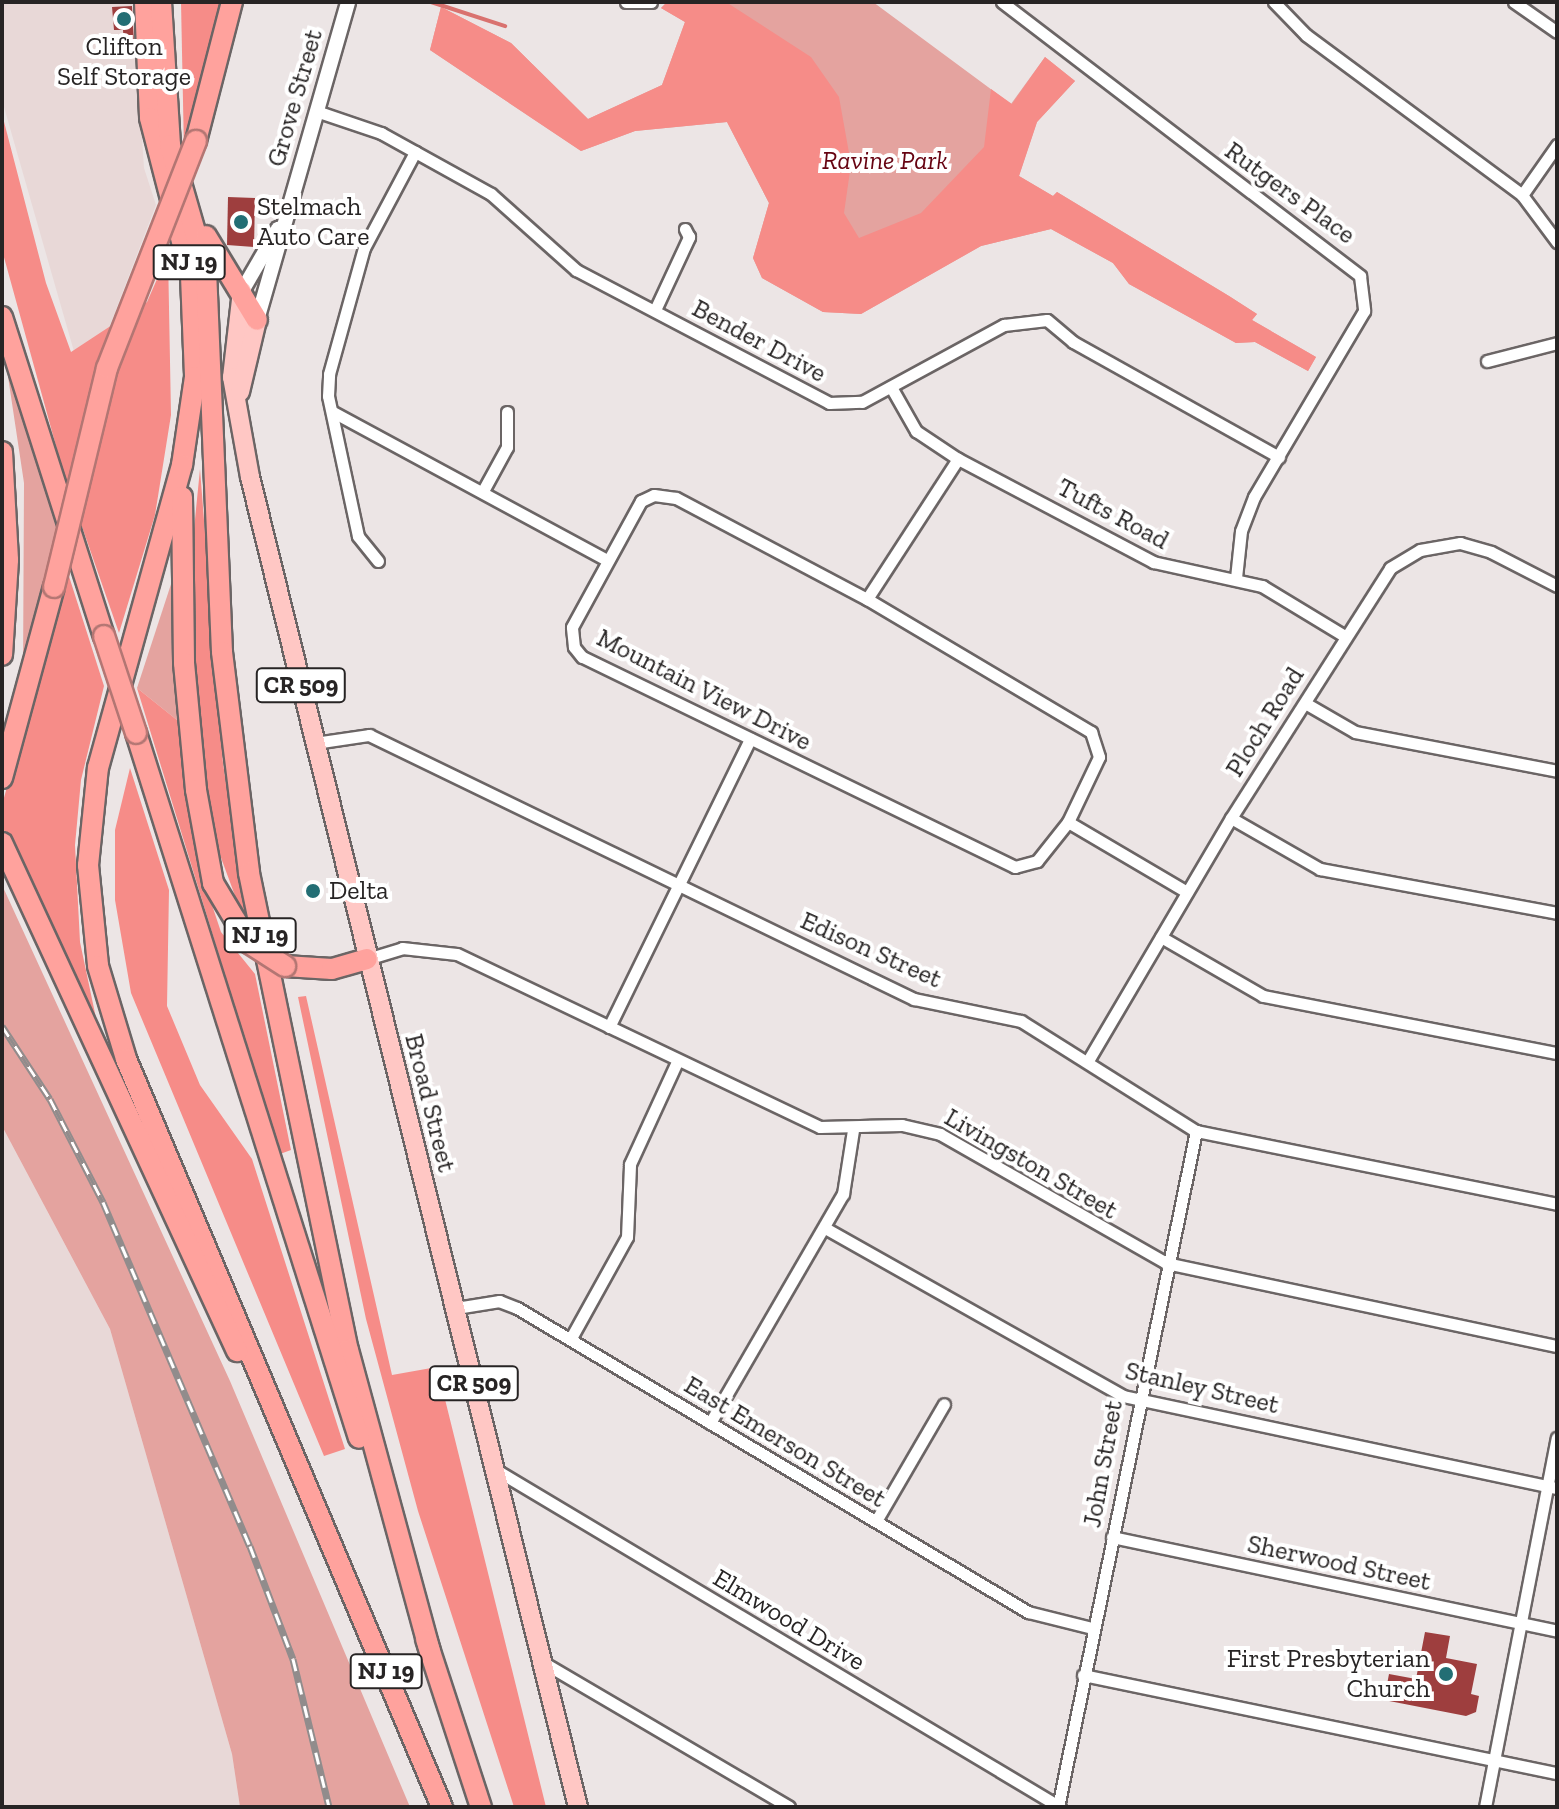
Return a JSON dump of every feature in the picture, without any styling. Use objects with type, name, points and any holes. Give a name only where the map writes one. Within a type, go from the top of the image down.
[{"type":"highway","name":"NJ 19","points":[[145,2],[156,157],[186,249],[195,318],[195,377],[182,465],[98,767],[88,865],[93,933],[126,1059],[442,1807]]},
{"type":"highway","name":"NJ 19","points":[[161,2],[167,128],[189,204],[210,315],[222,652],[249,873],[344,1335],[430,1651],[481,1807]]},
{"type":"highway","points":[[3,774],[54,587],[107,368],[196,141],[232,2]]},
{"type":"highway","points":[[189,204],[257,320]]},
{"type":"highway","points":[[2,317],[430,1651]]},
{"type":"highway","points":[[2,452],[8,560],[2,655]]},
{"type":"highway","points":[[182,465],[184,663],[196,790],[213,883],[249,943],[285,966],[332,969],[367,959]]},
{"type":"highway","points":[[2,843],[328,1537]]},
{"type":"main road","name":"Broad Street","points":[[242,291],[232,346],[238,411],[367,959],[578,1807]]},
{"type":"main road","name":"Broad Street","points":[[238,411],[257,320]]},
{"type":"street","name":"Grove Street","points":[[257,320],[348,2]]},
{"type":"street","points":[[626,2],[651,2]]},
{"type":"street","name":"Rutgers Place","points":[[1002,2],[1360,276],[1366,299],[1358,326],[1246,514],[1236,578]]},
{"type":"street","points":[[1274,2],[1306,35],[1522,195],[1557,242]]},
{"type":"street","points":[[1514,2],[1557,32]]},
{"type":"street","name":"Bender Drive","points":[[316,111],[415,152],[491,194],[576,270],[829,403],[862,402],[1004,325],[1047,320],[1073,342],[1279,457]]},
{"type":"street","points":[[1522,195],[1557,145]]},
{"type":"street","points":[[378,561],[358,536],[333,412],[329,374],[364,248],[415,152]]},
{"type":"street","name":"Grove Street","points":[[242,291],[288,207]]},
{"type":"street","points":[[655,310],[689,237],[685,229]]},
{"type":"street","points":[[1487,361],[1557,343]]},
{"type":"street","name":"Tufts Road","points":[[891,387],[916,431],[958,459],[1153,562],[1236,578],[1275,593],[1343,635]]},
{"type":"street","points":[[333,412],[484,489],[607,560]]},
{"type":"street","points":[[484,489],[507,447],[507,412]]},
{"type":"street","points":[[867,599],[958,459]]},
{"type":"street","name":"Mountain View Drive","points":[[663,494],[867,599],[1091,732],[1099,757],[1068,822],[1031,866],[1015,867],[750,739],[574,647],[572,627],[641,501],[663,494]]},
{"type":"street","name":"Ploch Road","points":[[1089,1059],[1343,635],[1390,568],[1438,544],[1491,552],[1557,586]]},
{"type":"street","points":[[1305,703],[1355,732],[1557,771]]},
{"type":"street","name":"Edison Street","points":[[315,743],[369,735],[678,882],[914,999],[1021,1021],[1089,1059],[1196,1131],[1557,1204]]},
{"type":"street","points":[[609,1027],[750,739]]},
{"type":"street","points":[[1231,818],[1320,869],[1557,913]]},
{"type":"street","points":[[1068,822],[1187,892]]},
{"type":"street","points":[[1161,937],[1263,996],[1557,1053]]},
{"type":"street","name":"Livingston Street","points":[[367,959],[416,948],[457,954],[609,1027],[676,1064],[820,1127],[853,1130],[902,1125],[940,1134],[1166,1263],[1557,1346]]},
{"type":"street","points":[[571,1338],[627,1237],[630,1164],[676,1064]]},
{"type":"street","points":[[710,1423],[825,1228],[851,1174],[853,1130]]},
{"type":"street","name":"John Street","points":[[1059,1807],[1137,1399],[1196,1131]]},
{"type":"street","name":"Stanley Street","points":[[825,1228],[1137,1399],[1552,1487]]},
{"type":"street","name":"East Emerson Street","points":[[456,1308],[499,1301],[571,1338],[1028,1612],[1092,1628]]},
{"type":"street","points":[[876,1521],[944,1404]]},
{"type":"street","points":[[1485,1807],[1552,1487],[1557,1438]]},
{"type":"street","name":"Elmwood Drive","points":[[496,1470],[1059,1807]]},
{"type":"street","name":"Sherwood Street","points":[[1112,1537],[1557,1631]]},
{"type":"street","points":[[544,1663],[789,1807]]},
{"type":"street","points":[[1083,1675],[1557,1773]]},
{"type":"shaded area","points":[[2,2],[133,2],[144,168],[156,205],[85,390],[2,100]]},
{"type":"shaded area","points":[[181,2],[225,2],[184,151]]},
{"type":"shaded area","name":"Ravine Park","points":[[667,2],[726,2],[811,57],[839,97],[851,164],[844,213],[859,238],[921,213],[984,147],[991,89],[1012,104],[1045,57],[1075,81],[1037,122],[1019,176],[1053,196],[1057,192],[1229,296],[1257,314],[1252,320],[1316,357],[1308,371],[1255,342],[1236,343],[1129,284],[1113,263],[1051,229],[981,246],[861,314],[823,312],[762,278],[753,258],[769,203],[727,122],[635,131],[581,151],[430,50],[441,7],[511,43],[588,119],[662,85],[685,22],[661,8]]},
{"type":"shaded area","points":[[2,114],[46,283],[71,352],[147,302],[168,254],[171,415],[155,515],[119,633],[64,475],[2,250]]},
{"type":"shaded area","points":[[200,469],[223,763],[248,931],[213,836],[195,698],[189,580]]},
{"type":"shaded area","points":[[67,570],[104,686],[81,780],[75,845],[80,942],[100,1037],[2,826],[2,805]]},
{"type":"shaded area","points":[[137,688],[182,724],[205,884],[221,932],[255,974],[291,1150],[280,1154]]},
{"type":"shaded area","points":[[130,768],[169,890],[167,1006],[200,1085],[252,1159],[345,1449],[324,1456],[131,993],[115,900],[115,830]]},
{"type":"shaded area","points":[[306,996],[392,1375],[437,1367],[546,1807],[514,1807],[418,1511],[366,1319],[298,997]]},
{"type":"shaded area","points":[[2,1126],[110,1329],[232,1754],[240,1807],[2,1807]]},
{"type":"green space","name":"Ravine Park","points":[[667,2],[873,2],[1011,104],[1045,57],[1075,81],[1037,122],[1019,176],[1053,196],[1057,192],[1229,296],[1257,314],[1252,320],[1316,357],[1308,371],[1255,342],[1236,343],[1129,284],[1113,263],[1051,229],[981,246],[861,314],[823,312],[762,278],[753,258],[769,203],[727,122],[635,131],[581,151],[430,50],[441,7],[511,43],[588,119],[662,85],[685,22],[661,8]]},
{"type":"green space","points":[[7,370],[59,532],[23,675],[24,483]]},
{"type":"green space","points":[[175,572],[182,724],[137,688]]},
{"type":"green space","points":[[2,885],[230,1381],[410,1807],[240,1807],[232,1754],[110,1329],[2,1126]]},
{"type":"building","name":"Clifton Self Storage","points":[[132,6],[134,43],[124,44],[123,30],[114,30],[112,7]]},
{"type":"building","name":"Stelmach Auto Care","points":[[228,197],[255,198],[254,247],[227,245]]},
{"type":"building","name":"First Presbyterian Church","points":[[1425,1632],[1450,1636],[1446,1658],[1477,1664],[1471,1694],[1479,1696],[1476,1712],[1466,1716],[1384,1700],[1389,1674],[1416,1679]]},
{"type":"waterway","points":[[431,2],[505,26]]},
{"type":"railway","points":[[2,1026],[50,1099],[103,1202],[250,1546],[293,1659],[329,1807]]},
{"type":"place","name":"Clifton Self Storage","points":[[124,19]]},
{"type":"place","name":"Stelmach Auto Care","points":[[241,222]]},
{"type":"place","name":"Delta","points":[[313,891]]},
{"type":"place","name":"First Presbyterian Church","points":[[1446,1674]]}]
